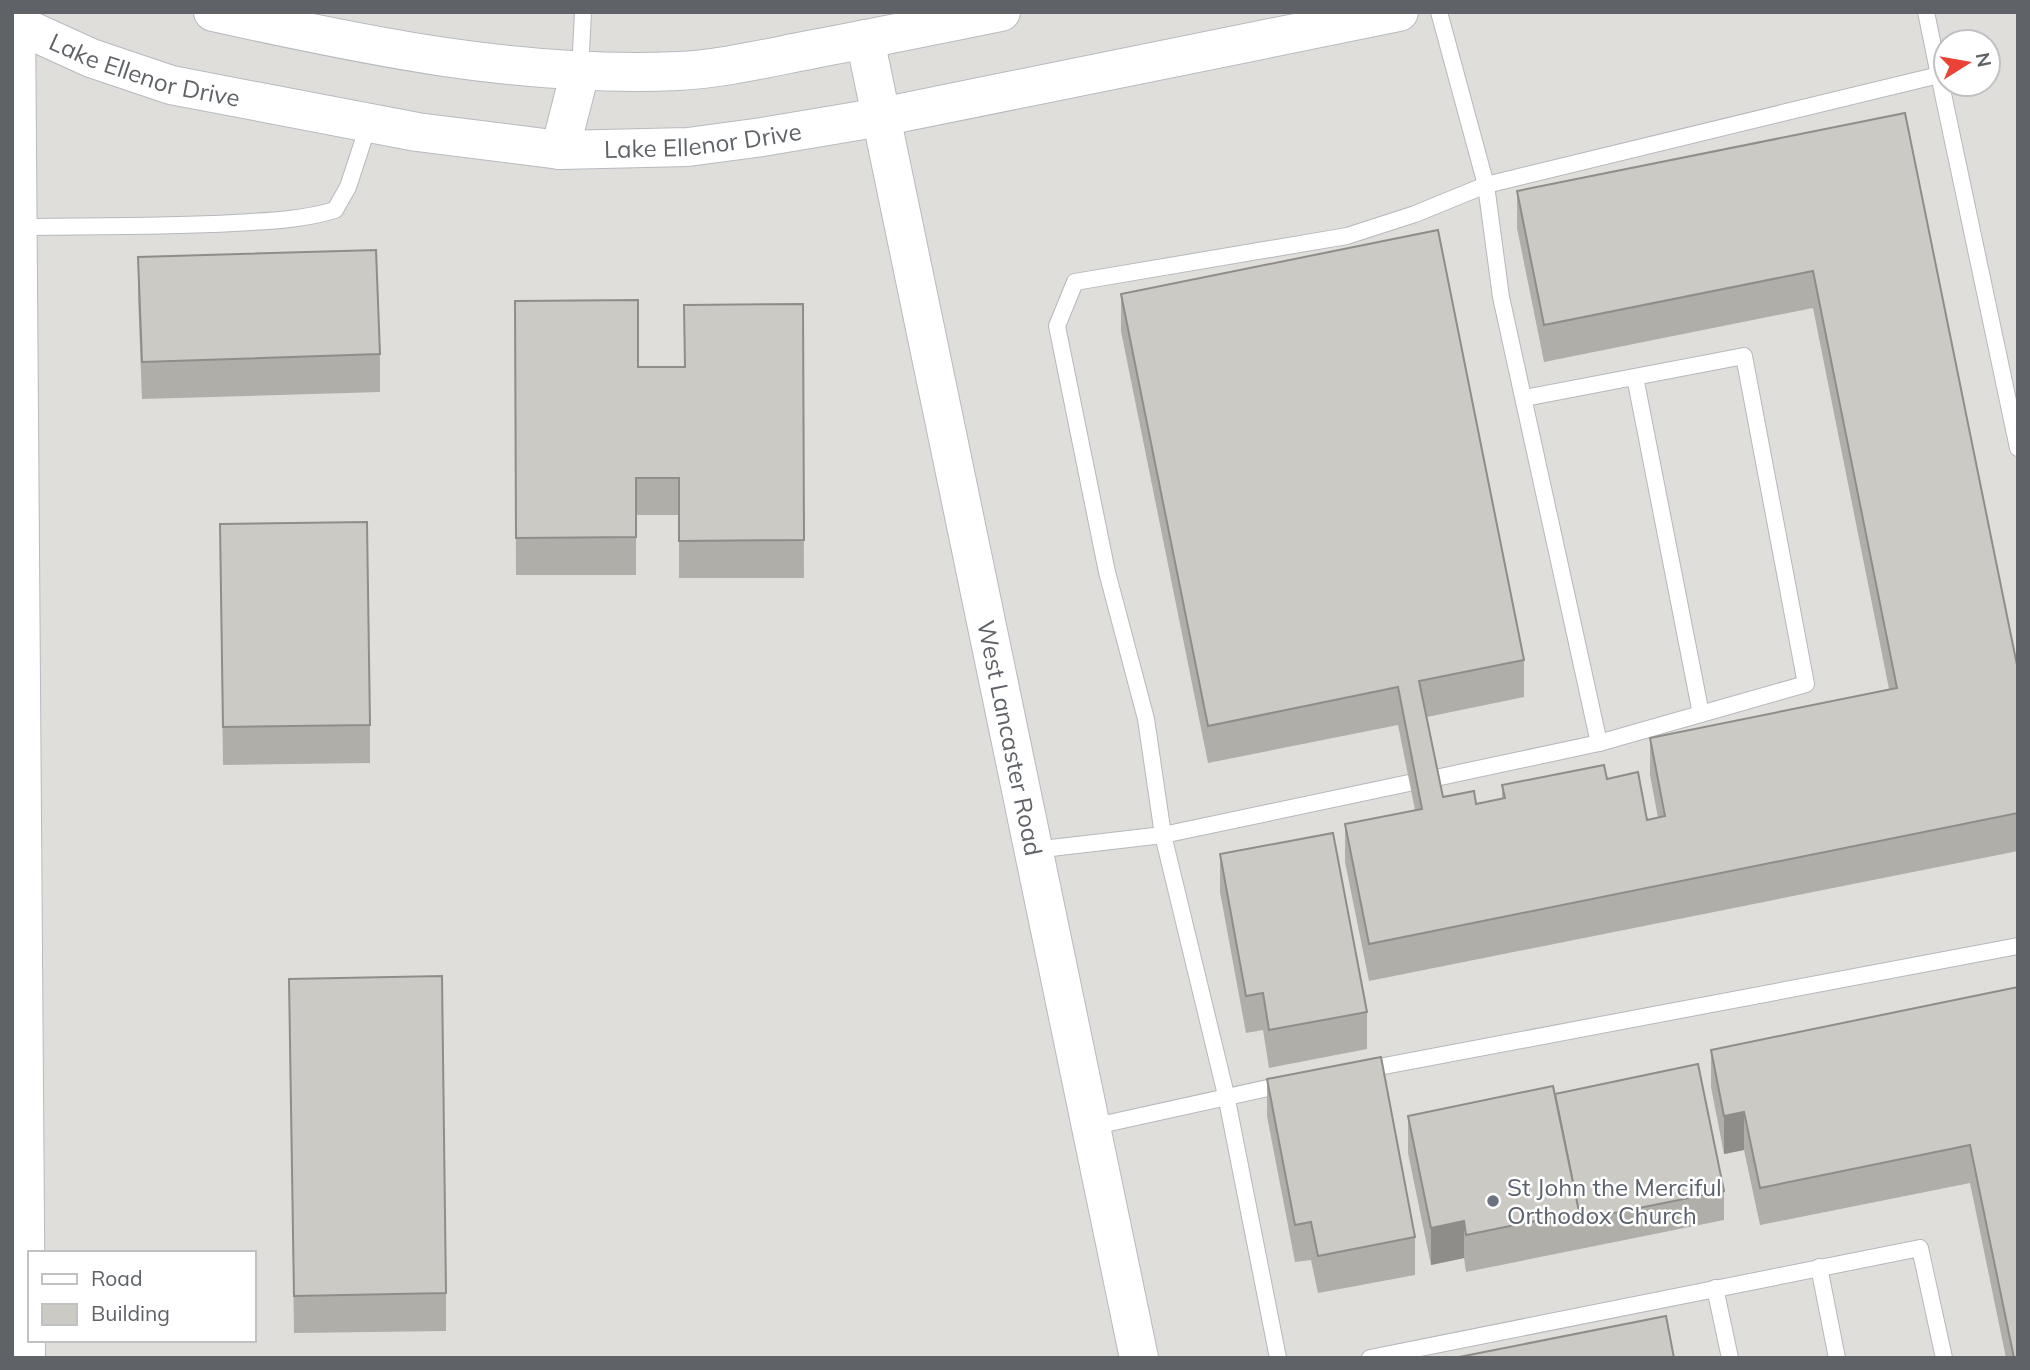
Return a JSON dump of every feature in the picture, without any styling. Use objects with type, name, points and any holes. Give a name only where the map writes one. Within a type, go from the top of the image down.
[{"type":"street","points":[[213,12],[373,47],[456,61],[580,72],[681,71],[887,28],[1001,12]]},
{"type":"street","name":"Lake Ellenor Drive","points":[[15,20],[91,58],[172,85],[369,123],[560,150],[688,147],[881,117],[1399,12]]},
{"type":"street","points":[[15,20],[17,854],[26,1358]]},
{"type":"street","name":"West Lancaster Road","points":[[887,28],[881,117],[1139,1358]]},
{"type":"street","points":[[560,150],[580,72]]},
{"type":"lane","points":[[580,72],[583,12]]},
{"type":"lane","points":[[1438,12],[1486,185],[1501,298],[1599,743]]},
{"type":"lane","points":[[1926,12],[1932,39]]},
{"type":"lane","points":[[1278,1358],[1226,1096],[1163,835],[1146,719],[1107,572],[1057,326],[1075,282],[1347,236],[1415,214],[1486,185],[1932,77]]},
{"type":"lane","points":[[1945,98],[2018,448]]},
{"type":"lane","points":[[17,227],[201,225],[322,214],[335,210],[348,187],[369,123]]},
{"type":"lane","points":[[1431,779],[1599,743],[1806,684],[1744,356],[1525,398]]},
{"type":"lane","points":[[1635,377],[1701,714]]},
{"type":"lane","points":[[1034,850],[1163,835],[1409,783]]},
{"type":"lane","points":[[1348,1072],[2018,946]]},
{"type":"lane","points":[[1091,1127],[1307,1080]]},
{"type":"lane","points":[[1370,1358],[1920,1248],[1944,1358]]},
{"type":"lane","points":[[1819,1267],[1837,1358]]},
{"type":"lane","points":[[1715,1288],[1730,1358]]},
{"type":"shaded area","points":[[12,12],[2018,12],[2018,1358],[12,1358]]},
{"type":"building","points":[[1905,113],[2018,670],[2018,813],[1369,944],[1345,824],[1422,809],[1398,687],[1208,726],[1121,294],[1438,230],[1524,660],[1419,681],[1443,797],[1474,791],[1476,804],[1505,798],[1502,785],[1604,765],[1607,779],[1638,772],[1647,820],[1665,816],[1650,738],[1897,688],[1813,271],[1544,325],[1517,191]]},
{"type":"building","points":[[376,250],[380,354],[142,362],[138,257]]},
{"type":"building","points":[[638,300],[638,367],[685,367],[684,305],[803,304],[804,540],[679,541],[679,478],[636,478],[636,537],[516,538],[515,301]]},
{"type":"building","points":[[367,522],[370,725],[223,727],[220,524]]},
{"type":"building","points":[[1333,833],[1367,1012],[1269,1030],[1263,993],[1246,996],[1220,854]]},
{"type":"building","points":[[442,976],[446,1293],[294,1296],[289,979]]},
{"type":"building","points":[[2018,987],[2018,1358],[2014,1358],[1970,1145],[1760,1188],[1744,1112],[1724,1116],[1711,1050]]},
{"type":"building","points":[[1381,1057],[1415,1237],[1318,1256],[1311,1222],[1295,1225],[1267,1079]]},
{"type":"building","points":[[1698,1064],[1724,1191],[1579,1220],[1555,1094]]},
{"type":"building","name":"St John the Merciful Orthodox Church","points":[[1553,1086],[1579,1212],[1466,1235],[1464,1221],[1431,1228],[1408,1116]]},
{"type":"building","points":[[1666,1316],[1674,1358],[1454,1358]]},
{"type":"place","name":"St John the Merciful Orthodox Church","points":[[1493,1201]]}]
